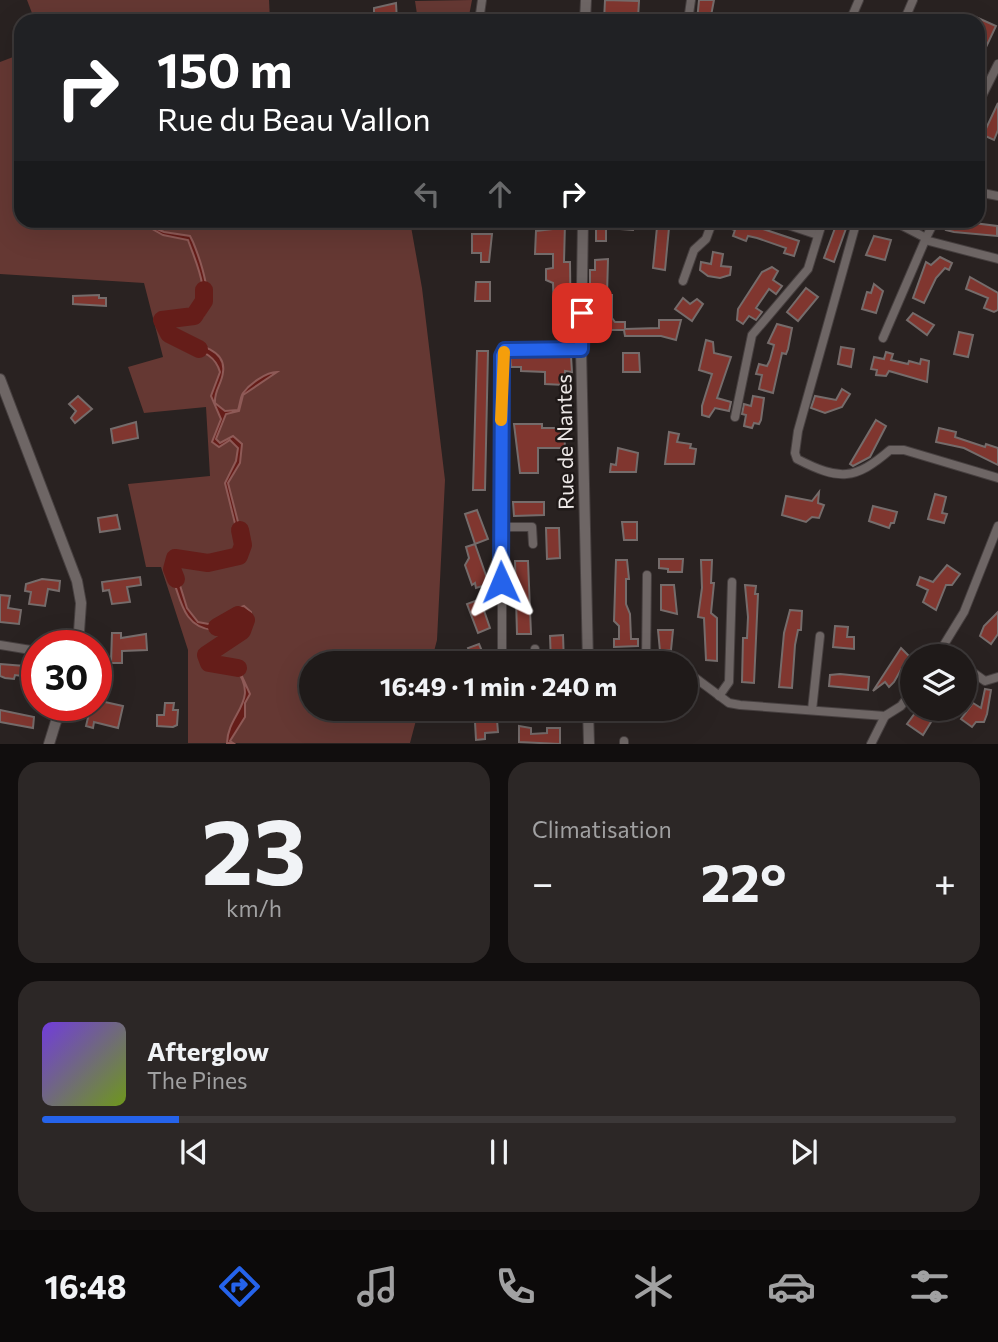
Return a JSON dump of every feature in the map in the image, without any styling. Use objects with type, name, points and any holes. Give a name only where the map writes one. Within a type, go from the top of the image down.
[{"type":"main road","name":"Rue de Nantes","points":[[583,228],[581,349],[588,651]]},
{"type":"main road","points":[[0,379],[77,581],[81,603],[79,630]]},
{"type":"main road","points":[[49,744],[56,721]]},
{"type":"main road","points":[[588,721],[589,744]]},
{"type":"street","points":[[985,90],[998,64]]},
{"type":"street","points":[[683,281],[694,250],[706,239],[710,228]]},
{"type":"street","points":[[797,228],[818,235]]},
{"type":"street","points":[[735,417],[752,335],[807,269],[820,228]]},
{"type":"street","points":[[855,228],[798,431],[795,453],[797,459],[845,477],[866,470],[890,450],[904,450],[998,478]]},
{"type":"street","points":[[905,228],[925,239],[998,259]]},
{"type":"street","points":[[883,338],[931,228]]},
{"type":"street","points":[[502,651],[502,356],[505,350],[581,349]]},
{"type":"street","points":[[944,644],[964,612],[998,526]]},
{"type":"street","points":[[500,527],[532,527],[533,544]]},
{"type":"street","points":[[646,651],[647,575]]},
{"type":"street","points":[[719,696],[729,682],[732,582]]},
{"type":"street","points":[[812,710],[820,636]]},
{"type":"street","points":[[0,645],[21,648]]},
{"type":"street","points":[[977,675],[985,681],[998,677]]},
{"type":"street","points":[[698,680],[719,696],[740,705],[885,716]]},
{"type":"street","points":[[871,744],[885,716],[900,707]]},
{"type":"shaded area","points":[[27,0],[269,0],[270,14],[32,14]]},
{"type":"shaded area","points":[[472,0],[469,14],[417,14],[415,1]]},
{"type":"shaded area","points":[[14,57],[14,228],[411,228],[422,288],[445,480],[437,640],[434,651],[299,651],[299,721],[416,721],[410,743],[188,743],[188,650],[161,567],[146,567],[128,484],[210,476],[206,407],[144,413],[128,367],[163,357],[144,283],[0,274],[0,62]]},
{"type":"shaded area","points":[[150,228],[190,236],[206,283],[207,306],[204,314],[191,323],[167,325],[172,338],[159,322],[195,317],[203,299],[203,289],[188,240],[163,235]]},
{"type":"shaded area","points":[[173,339],[197,344],[219,356],[223,363],[223,372],[215,403],[225,411],[238,410],[242,395],[254,382],[277,372],[243,395],[239,411],[226,414],[216,439],[220,443],[233,436],[242,444],[240,463],[228,483],[246,553],[241,561],[216,568],[195,568],[179,562],[174,566],[187,608],[198,622],[219,626],[233,610],[244,606],[251,612],[248,631],[236,642],[213,653],[207,659],[211,666],[206,666],[204,654],[235,638],[243,627],[244,620],[238,614],[213,630],[194,623],[184,609],[170,572],[176,558],[202,566],[237,559],[242,552],[225,483],[236,461],[238,448],[230,440],[219,447],[212,442],[221,419],[211,396],[220,372],[215,362],[201,351]]},
{"type":"shaded area","points":[[235,661],[250,694],[245,703],[245,717],[230,741],[233,743],[227,743],[229,732],[244,698],[245,689],[235,667],[214,666]]},
{"type":"building","points":[[605,0],[639,1],[638,14],[604,14]]},
{"type":"building","points":[[699,0],[714,0],[711,14],[698,14]]},
{"type":"building","points":[[396,3],[397,14],[374,14],[374,8]]},
{"type":"building","points":[[985,21],[996,26],[985,49]]},
{"type":"building","points":[[998,103],[998,130],[994,140],[985,136]]},
{"type":"building","points":[[985,224],[997,226],[997,236],[954,232],[946,230],[985,228]]},
{"type":"building","points":[[565,228],[564,262],[570,262],[571,343],[559,343],[553,283],[546,280],[546,269],[553,268],[553,254],[535,254],[536,231]]},
{"type":"building","points":[[596,228],[606,228],[606,241],[596,241]]},
{"type":"building","points":[[657,228],[669,228],[665,270],[653,268]]},
{"type":"building","points":[[728,228],[760,228],[799,241],[794,256],[784,253],[786,248],[757,238],[748,236],[746,241],[733,236],[735,230]]},
{"type":"building","points":[[835,228],[846,228],[834,262],[824,258]]},
{"type":"building","points":[[472,234],[492,234],[489,262],[481,262],[481,253],[472,253]]},
{"type":"building","points":[[874,236],[891,240],[885,260],[866,255]]},
{"type":"building","points":[[713,252],[723,254],[721,266],[731,267],[730,275],[720,278],[708,276],[700,270],[701,262],[711,264]]},
{"type":"building","points":[[940,257],[952,263],[949,270],[945,268],[936,278],[924,303],[913,298],[926,262],[931,265]]},
{"type":"building","points":[[608,259],[607,295],[612,295],[612,318],[615,322],[625,322],[625,329],[659,328],[659,320],[681,320],[676,340],[661,336],[625,336],[624,330],[598,330],[598,337],[590,338],[590,319],[596,319],[596,295],[590,295],[590,270],[595,270],[595,260]]},
{"type":"building","points":[[772,267],[778,271],[773,280],[782,286],[776,294],[769,289],[756,308],[762,312],[756,320],[749,316],[743,324],[737,320],[738,309],[762,272]]},
{"type":"building","points":[[970,277],[998,293],[998,310],[994,312],[984,308],[988,298],[966,289]]},
{"type":"building","points":[[476,282],[490,282],[490,301],[475,301]]},
{"type":"building","points":[[874,284],[883,291],[876,313],[862,309],[867,292],[871,293]]},
{"type":"building","points":[[806,288],[818,297],[798,321],[787,312]]},
{"type":"building","points":[[99,295],[99,298],[106,298],[106,306],[73,304],[73,296]]},
{"type":"building","points":[[683,298],[690,304],[697,299],[703,304],[692,321],[675,309]]},
{"type":"building","points":[[913,313],[934,325],[927,335],[907,320]]},
{"type":"building","points":[[777,324],[792,328],[786,354],[782,353],[773,393],[759,389],[762,375],[756,374],[759,364],[767,366],[770,360],[774,345],[768,343]]},
{"type":"building","points":[[959,332],[973,335],[968,357],[954,354]]},
{"type":"building","points":[[706,340],[713,342],[714,353],[731,357],[717,398],[731,402],[729,411],[715,408],[709,417],[702,415],[702,406],[712,374],[699,370]]},
{"type":"building","points":[[841,347],[854,349],[851,367],[838,364]]},
{"type":"building","points":[[477,351],[488,351],[485,490],[473,490]]},
{"type":"building","points":[[886,352],[893,354],[891,360],[908,364],[909,361],[920,364],[921,359],[929,361],[927,382],[889,371],[886,376],[876,375],[877,370],[871,369],[874,357],[884,359]]},
{"type":"building","points":[[623,353],[639,353],[640,372],[623,372]]},
{"type":"building","points":[[510,356],[571,356],[572,372],[565,371],[564,385],[545,384],[545,372],[521,371],[521,367],[511,367]]},
{"type":"building","points":[[842,389],[850,394],[842,407],[825,413],[811,408],[815,396],[836,400]]},
{"type":"building","points":[[78,396],[92,409],[75,423],[71,418],[76,411],[69,404]]},
{"type":"building","points":[[753,396],[764,398],[761,420],[759,424],[754,423],[752,428],[744,426],[746,415],[742,414],[744,404],[751,406]]},
{"type":"building","points":[[876,420],[886,426],[870,457],[853,466],[850,464]]},
{"type":"building","points":[[136,422],[138,438],[113,443],[111,429]]},
{"type":"building","points":[[514,424],[542,424],[542,428],[564,428],[565,448],[538,448],[538,473],[520,473]]},
{"type":"building","points":[[939,428],[956,432],[955,437],[985,447],[986,444],[998,448],[998,465],[964,448],[936,442]]},
{"type":"building","points":[[669,432],[679,434],[677,442],[691,444],[690,448],[696,449],[694,464],[665,464]]},
{"type":"building","points":[[618,448],[638,453],[636,472],[610,472],[611,464],[616,465]]},
{"type":"building","points":[[819,492],[818,503],[824,505],[819,518],[812,517],[806,522],[782,515],[786,496],[812,501]]},
{"type":"building","points":[[935,494],[946,497],[942,513],[947,514],[944,523],[928,519]]},
{"type":"building","points":[[513,502],[544,502],[544,515],[514,516]]},
{"type":"building","points":[[873,506],[897,512],[894,523],[891,523],[889,528],[869,521]]},
{"type":"building","points":[[477,510],[488,539],[475,544],[465,514]]},
{"type":"building","points":[[117,515],[120,529],[100,532],[98,518]]},
{"type":"building","points":[[622,522],[637,522],[637,540],[624,540]]},
{"type":"building","points":[[546,528],[559,528],[560,558],[547,559]]},
{"type":"building","points":[[475,544],[489,584],[476,588],[475,583],[472,585],[465,565],[469,558],[466,547]]},
{"type":"building","points":[[659,559],[683,559],[682,572],[668,572],[668,569],[659,568]]},
{"type":"building","points":[[616,560],[627,560],[629,579],[626,579],[626,604],[630,614],[631,639],[638,639],[638,646],[614,647],[614,639],[619,639],[619,626],[614,621]]},
{"type":"building","points":[[701,560],[712,560],[711,583],[714,583],[711,613],[717,618],[717,661],[706,660],[704,618],[698,617],[702,588]]},
{"type":"building","points":[[515,561],[528,561],[531,634],[517,634]]},
{"type":"building","points":[[947,565],[960,574],[952,585],[946,585],[936,610],[923,602],[928,590],[917,585],[920,577],[933,582]]},
{"type":"building","points":[[140,577],[141,585],[127,587],[130,602],[112,604],[109,590],[103,591],[102,582]]},
{"type":"building","points":[[42,579],[60,581],[59,591],[48,589],[45,606],[29,604],[31,592],[25,591],[26,584]]},
{"type":"building","points":[[661,585],[674,585],[677,614],[661,610]]},
{"type":"building","points":[[745,585],[756,586],[755,594],[758,594],[754,683],[742,682],[743,638],[747,638],[748,617]]},
{"type":"building","points":[[0,595],[10,596],[8,608],[21,610],[19,624],[0,622]]},
{"type":"building","points":[[480,599],[490,628],[478,633],[467,604]]},
{"type":"building","points":[[790,610],[802,611],[801,630],[798,630],[795,645],[792,688],[779,687],[784,633]]},
{"type":"building","points":[[998,612],[998,634],[991,644],[980,636],[984,626]]},
{"type":"building","points":[[835,626],[848,627],[847,637],[854,637],[854,649],[833,647]]},
{"type":"building","points":[[658,630],[673,630],[671,650],[660,651]]},
{"type":"building","points":[[112,633],[121,633],[121,638],[146,634],[147,650],[122,651],[122,663],[112,663]]},
{"type":"building","points":[[563,635],[564,651],[551,651],[550,636]]},
{"type":"building","points":[[479,644],[482,651],[469,651],[468,648]]},
{"type":"building","points":[[900,650],[900,672],[894,682],[889,687],[885,682],[873,691]]},
{"type":"building","points":[[0,664],[21,666],[21,676],[15,675],[14,679],[0,676]]},
{"type":"building","points":[[830,675],[869,677],[868,690],[829,686]]},
{"type":"building","points":[[985,689],[991,690],[984,722],[976,722],[972,727],[964,721],[977,721],[977,706],[981,708]]},
{"type":"building","points":[[165,703],[174,703],[173,710],[178,710],[177,725],[173,727],[157,726],[157,715],[164,715]]},
{"type":"building","points":[[112,704],[123,706],[118,728],[94,722],[93,728],[86,726],[87,721],[112,721]]},
{"type":"building","points":[[0,710],[21,714],[21,721],[34,721],[33,728],[0,722]]},
{"type":"building","points":[[497,721],[498,732],[485,733],[485,739],[476,740],[475,722]]},
{"type":"building","points":[[909,721],[932,721],[923,735],[907,724]]},
{"type":"building","points":[[519,726],[531,728],[531,734],[547,733],[547,728],[560,728],[560,744],[519,742]]},
{"type":"waterway","points":[[199,349],[169,334],[162,320],[194,316],[204,301],[204,290]]},
{"type":"waterway","points":[[176,579],[172,569],[175,558],[208,563],[239,556],[243,545],[240,530]]},
{"type":"waterway","points":[[217,627],[238,615],[246,620],[242,631],[206,655],[209,663],[238,668]]},
{"type":"slow traffic","points":[[501,420],[504,352]]},
{"type":"route","points":[[501,582],[502,356],[505,350],[581,349],[582,313]]}]
